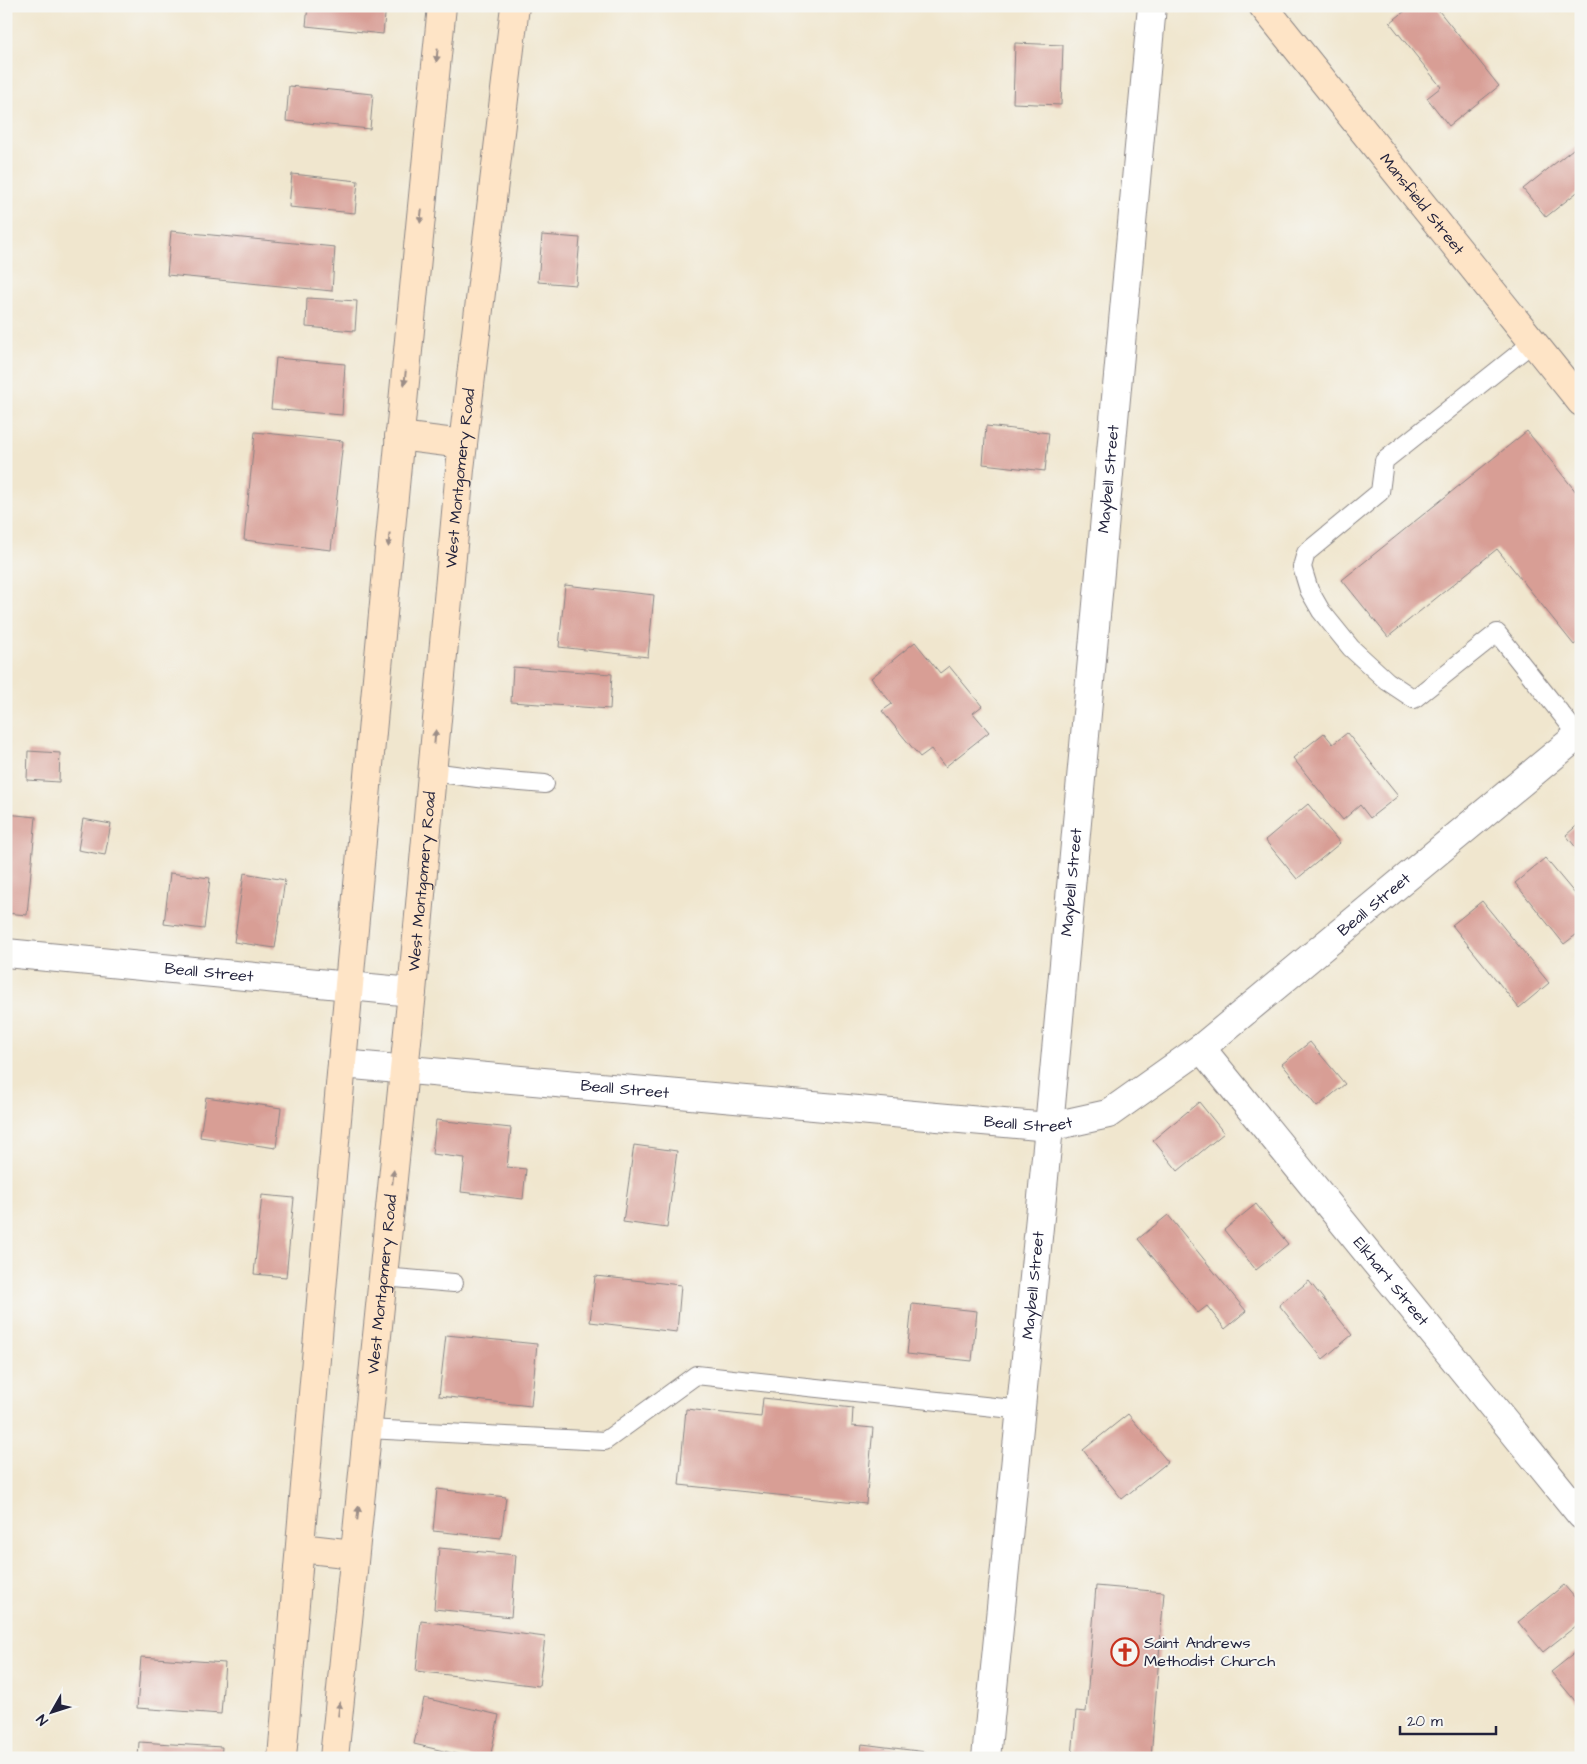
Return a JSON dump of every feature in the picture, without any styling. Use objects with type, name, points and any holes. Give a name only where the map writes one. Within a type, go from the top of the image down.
[{"type":"main road","points":[[282,1758],[348,986],[399,436],[442,6]]},
{"type":"main road","name":"West Montgomery Road","points":[[334,1758],[412,992],[463,444],[515,6]]},
{"type":"main road","name":"Mansfield Street","points":[[1263,6],[1581,402]]},
{"type":"main road","points":[[399,436],[463,444]]},
{"type":"main road","points":[[300,1548],[354,1554]]},
{"type":"street","name":"Maybell Street","points":[[986,1758],[1049,1127],[1152,6]]},
{"type":"street","name":"Beall Street","points":[[342,1064],[1049,1127],[1108,1114],[1200,1048],[1579,734]]},
{"type":"street","name":"Beall Street","points":[[6,953],[412,992]]},
{"type":"street","name":"Elkhart Street","points":[[1200,1048],[1581,1515]]},
{"type":"lane","points":[[1532,343],[1384,461],[1380,492],[1306,552],[1302,567],[1309,590],[1321,611],[1351,648],[1387,682],[1414,699],[1497,633],[1579,734]]},
{"type":"lane","points":[[432,772],[545,784]]},
{"type":"lane","points":[[382,1277],[454,1283]]},
{"type":"lane","points":[[367,1429],[605,1441],[696,1375],[1022,1410]]},
{"type":"building","points":[[308,6],[386,6],[383,34],[306,26]]},
{"type":"building","points":[[1411,6],[1435,6],[1499,86],[1449,126],[1427,98],[1441,87],[1390,23]]},
{"type":"building","points":[[1015,43],[1063,45],[1061,105],[1013,103]]},
{"type":"building","points":[[289,86],[373,94],[370,129],[286,121]]},
{"type":"building","points":[[1578,145],[1581,149],[1581,189],[1546,217],[1523,189]]},
{"type":"building","points":[[292,174],[358,181],[355,213],[289,207]]},
{"type":"building","points":[[171,231],[335,247],[332,291],[167,275]]},
{"type":"building","points":[[542,235],[580,238],[576,285],[538,282]]},
{"type":"building","points":[[307,298],[357,301],[355,331],[306,327]]},
{"type":"building","points":[[276,358],[345,364],[342,415],[271,409]]},
{"type":"building","points":[[986,426],[1049,433],[1045,471],[983,464]]},
{"type":"building","points":[[1527,431],[1581,498],[1581,640],[1574,645],[1497,549],[1388,637],[1342,580]]},
{"type":"building","points":[[255,432],[343,441],[331,550],[244,540]]},
{"type":"building","points":[[565,585],[654,595],[648,657],[559,647]]},
{"type":"building","points":[[915,642],[940,673],[949,666],[982,706],[973,713],[989,732],[945,767],[931,749],[920,757],[882,711],[892,704],[871,678]]},
{"type":"building","points":[[513,667],[612,674],[610,709],[511,702]]},
{"type":"building","points":[[1324,733],[1333,744],[1347,733],[1398,796],[1370,818],[1360,805],[1343,820],[1293,758]]},
{"type":"building","points":[[28,751],[60,753],[59,782],[27,780]]},
{"type":"building","points":[[1308,804],[1340,843],[1297,879],[1265,840]]},
{"type":"building","points":[[6,814],[36,817],[27,915],[6,913]]},
{"type":"building","points":[[83,819],[111,824],[105,855],[78,850]]},
{"type":"building","points":[[1581,822],[1581,854],[1566,835]]},
{"type":"building","points":[[1545,858],[1581,901],[1581,931],[1564,944],[1515,883]]},
{"type":"building","points":[[170,873],[210,878],[204,929],[164,924]]},
{"type":"building","points":[[244,873],[285,880],[275,948],[234,942]]},
{"type":"building","points":[[1482,901],[1549,983],[1519,1008],[1452,925]]},
{"type":"building","points":[[1310,1042],[1345,1084],[1317,1107],[1282,1064]]},
{"type":"building","points":[[206,1097],[281,1108],[276,1148],[200,1137]]},
{"type":"building","points":[[1199,1102],[1224,1133],[1178,1171],[1153,1140]]},
{"type":"building","points":[[436,1120],[511,1128],[507,1167],[526,1169],[523,1199],[461,1192],[465,1158],[432,1154]]},
{"type":"building","points":[[634,1145],[677,1151],[667,1228],[623,1222]]},
{"type":"building","points":[[262,1195],[294,1198],[286,1277],[254,1274]]},
{"type":"building","points":[[1256,1204],[1288,1244],[1256,1270],[1224,1230]]},
{"type":"building","points":[[1168,1215],[1246,1311],[1225,1329],[1207,1306],[1198,1313],[1138,1239]]},
{"type":"building","points":[[595,1276],[681,1285],[677,1332],[590,1322]]},
{"type":"building","points":[[1309,1281],[1352,1335],[1323,1359],[1279,1305]]},
{"type":"building","points":[[912,1304],[977,1311],[972,1361],[907,1354]]},
{"type":"building","points":[[446,1335],[537,1344],[531,1406],[439,1396]]},
{"type":"building","points":[[763,1398],[853,1408],[852,1426],[873,1428],[866,1504],[679,1485],[686,1409],[761,1417]]},
{"type":"building","points":[[1128,1414],[1168,1462],[1122,1499],[1083,1450]]},
{"type":"building","points":[[437,1489],[506,1497],[501,1538],[433,1531]]},
{"type":"building","points":[[439,1548],[516,1555],[511,1617],[434,1609]]},
{"type":"building","points":[[1564,1585],[1581,1605],[1581,1622],[1543,1652],[1518,1622]]},
{"type":"building","name":"Saint Andrews Methodist Church","points":[[1096,1586],[1164,1592],[1151,1758],[1072,1757],[1076,1711],[1086,1712]]},
{"type":"building","points":[[421,1621],[545,1637],[539,1686],[416,1671]]},
{"type":"building","points":[[1581,1648],[1581,1708],[1551,1672]]},
{"type":"building","points":[[141,1657],[225,1663],[221,1714],[137,1708]]},
{"type":"building","points":[[424,1698],[499,1715],[490,1758],[473,1758],[414,1744]]},
{"type":"building","points":[[139,1742],[222,1747],[221,1758],[138,1758]]},
{"type":"building","points":[[862,1744],[926,1752],[925,1758],[860,1758]]},
{"type":"place","name":"Saint Andrews Methodist Church","points":[[1125,1652]]}]
